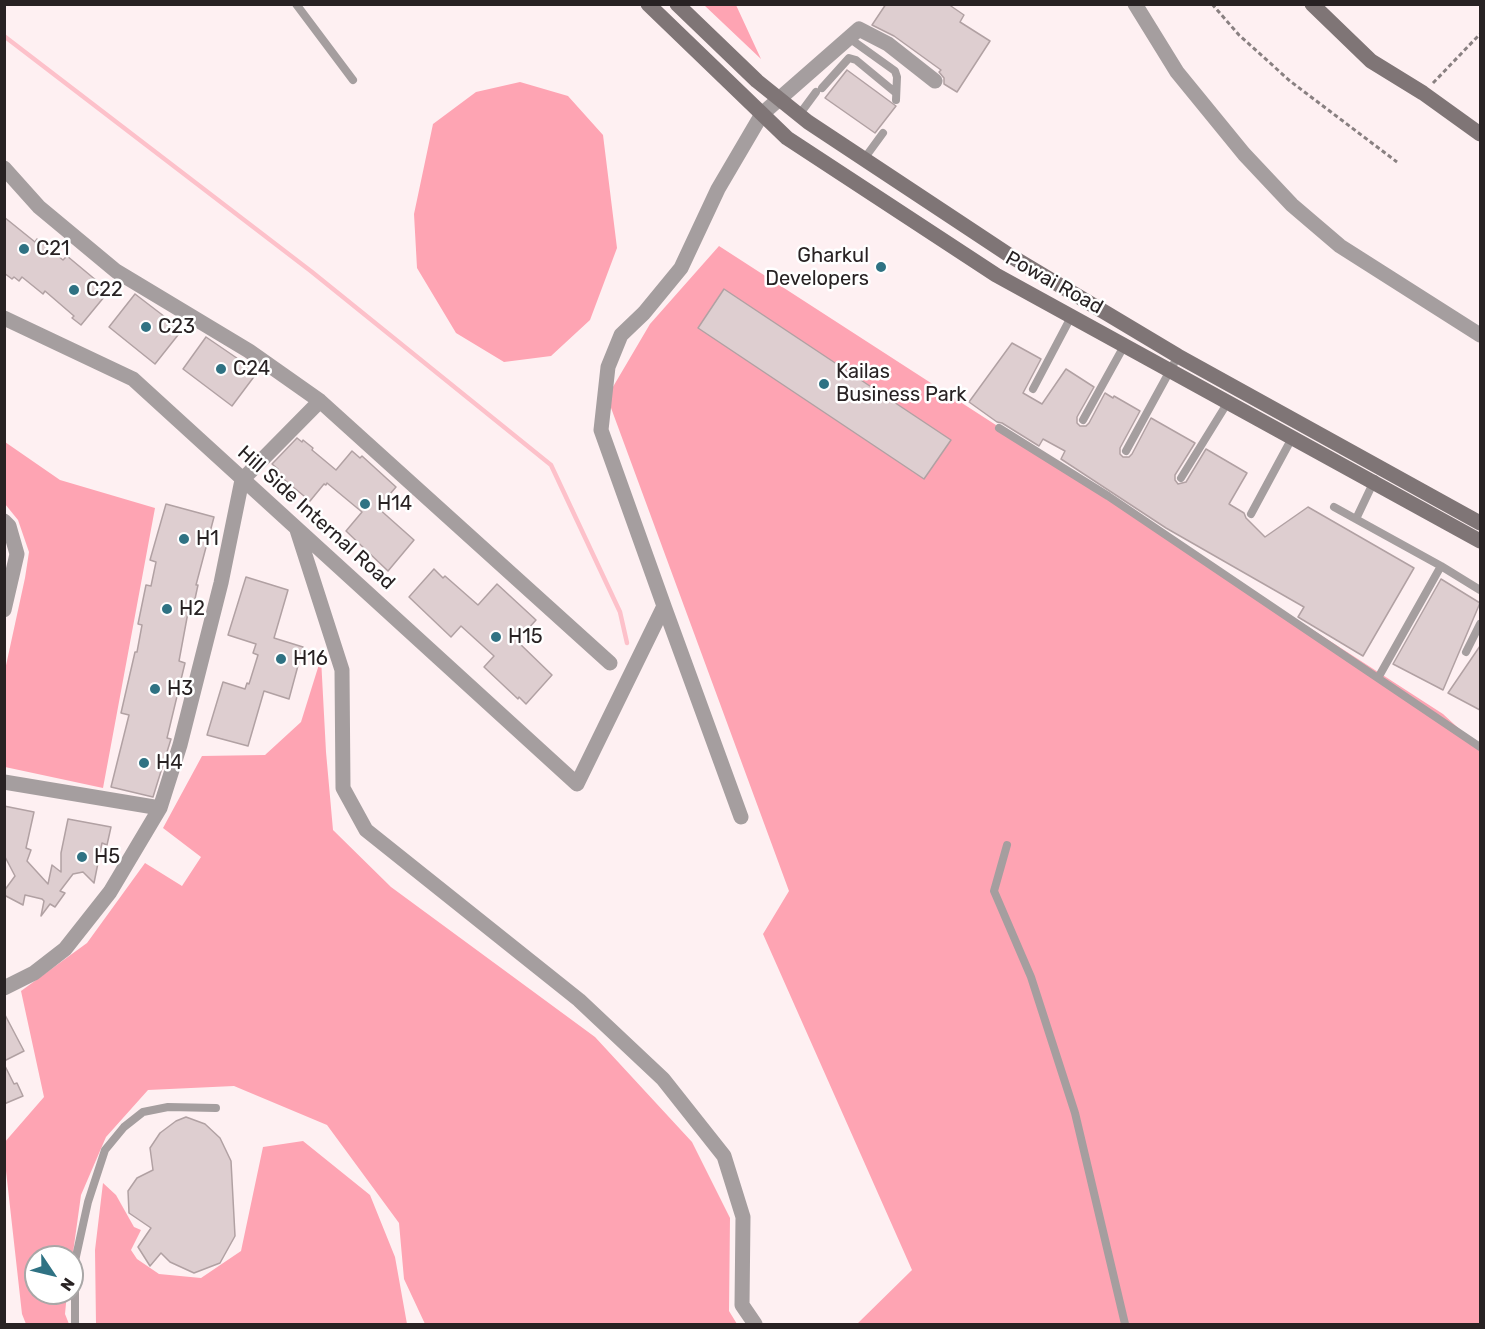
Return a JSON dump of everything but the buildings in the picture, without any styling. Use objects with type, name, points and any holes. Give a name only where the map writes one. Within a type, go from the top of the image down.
[{"type":"main road","name":"Powai Road","points":[[648,4],[787,138],[996,275],[1480,541]]},
{"type":"main road","name":"Powai Road","points":[[677,4],[758,81],[799,115],[1009,255],[1178,356],[1480,523]]},
{"type":"main road","points":[[1312,4],[1371,61],[1423,93],[1480,134]]},
{"type":"street","points":[[1135,4],[1177,72],[1244,154],[1292,205],[1340,246],[1480,335]]},
{"type":"street","points":[[741,817],[601,430],[608,367],[621,335],[644,313],[681,268],[718,189],[762,114],[859,29],[888,44],[935,81]]},
{"type":"street","points":[[4,168],[39,207],[116,271],[249,351],[320,401],[610,663]]},
{"type":"street","name":"Hill Side Internal Road","points":[[4,318],[133,379],[577,784],[664,606]]},
{"type":"street","points":[[4,988],[34,973],[65,949],[110,892],[160,808],[180,745],[221,583],[242,480],[320,401]]},
{"type":"street","points":[[4,521],[9,526],[17,554],[6,600]]},
{"type":"street","points":[[296,528],[342,670],[343,788],[366,830],[579,1000],[670,1088],[724,1156],[743,1217],[742,1305],[755,1324]]},
{"type":"street","points":[[4,782],[160,808]]},
{"type":"lane","points":[[296,4],[353,81]]},
{"type":"lane","points":[[799,115],[849,58],[856,60],[896,96],[895,71],[849,38]]},
{"type":"lane","points":[[864,159],[883,133]]},
{"type":"lane","points":[[1033,389],[1071,317]]},
{"type":"lane","points":[[1083,420],[1124,346]]},
{"type":"lane","points":[[1126,452],[1178,356]]},
{"type":"lane","points":[[1181,478],[1228,402]]},
{"type":"lane","points":[[999,428],[1107,496],[1480,747]]},
{"type":"lane","points":[[1251,514],[1292,438]]},
{"type":"lane","points":[[1356,519],[1373,482],[1382,469]]},
{"type":"lane","points":[[1334,507],[1480,590]]},
{"type":"lane","points":[[1378,678],[1441,566]]},
{"type":"lane","points":[[1466,652],[1480,624]]},
{"type":"lane","points":[[1007,845],[994,891],[1031,976],[1075,1113],[1125,1324]]},
{"type":"lane","points":[[75,1324],[75,1261],[88,1202],[105,1150],[124,1127],[143,1112],[168,1107],[216,1108]]},
{"type":"path","points":[[1212,4],[1239,35],[1290,81],[1397,162]]},
{"type":"path","points":[[1423,93],[1480,34]]},
{"type":"shaded area","points":[[704,5],[736,5],[761,59]]},
{"type":"shaded area","points":[[520,82],[568,96],[603,135],[617,248],[590,320],[551,356],[504,362],[456,333],[417,268],[414,214],[433,124],[476,92]]},
{"type":"shaded area","points":[[719,246],[1443,714],[1480,748],[1480,1324],[857,1324],[912,1270],[763,934],[789,891],[607,397],[650,324]]},
{"type":"shaded area","points":[[5,442],[60,480],[155,508],[103,788],[5,767],[5,670],[29,552],[18,520],[5,504]]},
{"type":"shaded area","points":[[321,658],[333,830],[391,887],[595,1037],[692,1142],[730,1218],[729,1311],[737,1324],[425,1324],[404,1279],[399,1223],[327,1125],[234,1086],[148,1090],[106,1137],[81,1195],[74,1245],[24,1245],[24,1305],[66,1305],[65,1314],[69,1324],[26,1324],[22,1314],[4,1143],[44,1097],[21,991],[87,943],[145,863],[182,886],[201,857],[163,828],[202,756],[265,755],[301,722]]},
{"type":"shaded area","points":[[303,1141],[370,1195],[395,1257],[407,1324],[96,1324],[95,1250],[103,1183],[116,1195],[134,1227],[141,1230],[131,1250],[137,1259],[159,1274],[201,1278],[241,1251],[263,1147]]},
{"type":"waterway","points":[[4,36],[312,272],[551,465],[620,612],[627,643]]},
{"type":"place","name":"C21","points":[[24,249]]},
{"type":"place","name":"Gharkul Developers","points":[[881,267]]},
{"type":"place","name":"C22","points":[[74,290]]},
{"type":"place","name":"C23","points":[[146,327]]},
{"type":"place","name":"C24","points":[[221,369]]},
{"type":"place","name":"Kailas Business Park","points":[[824,384]]},
{"type":"place","name":"H14","points":[[365,504]]},
{"type":"place","name":"H1","points":[[184,539]]},
{"type":"place","name":"H2","points":[[167,609]]},
{"type":"place","name":"H15","points":[[496,637]]},
{"type":"place","name":"H16","points":[[281,659]]},
{"type":"place","name":"H3","points":[[155,689]]},
{"type":"place","name":"H4","points":[[144,763]]},
{"type":"place","name":"H5","points":[[82,857]]}]
